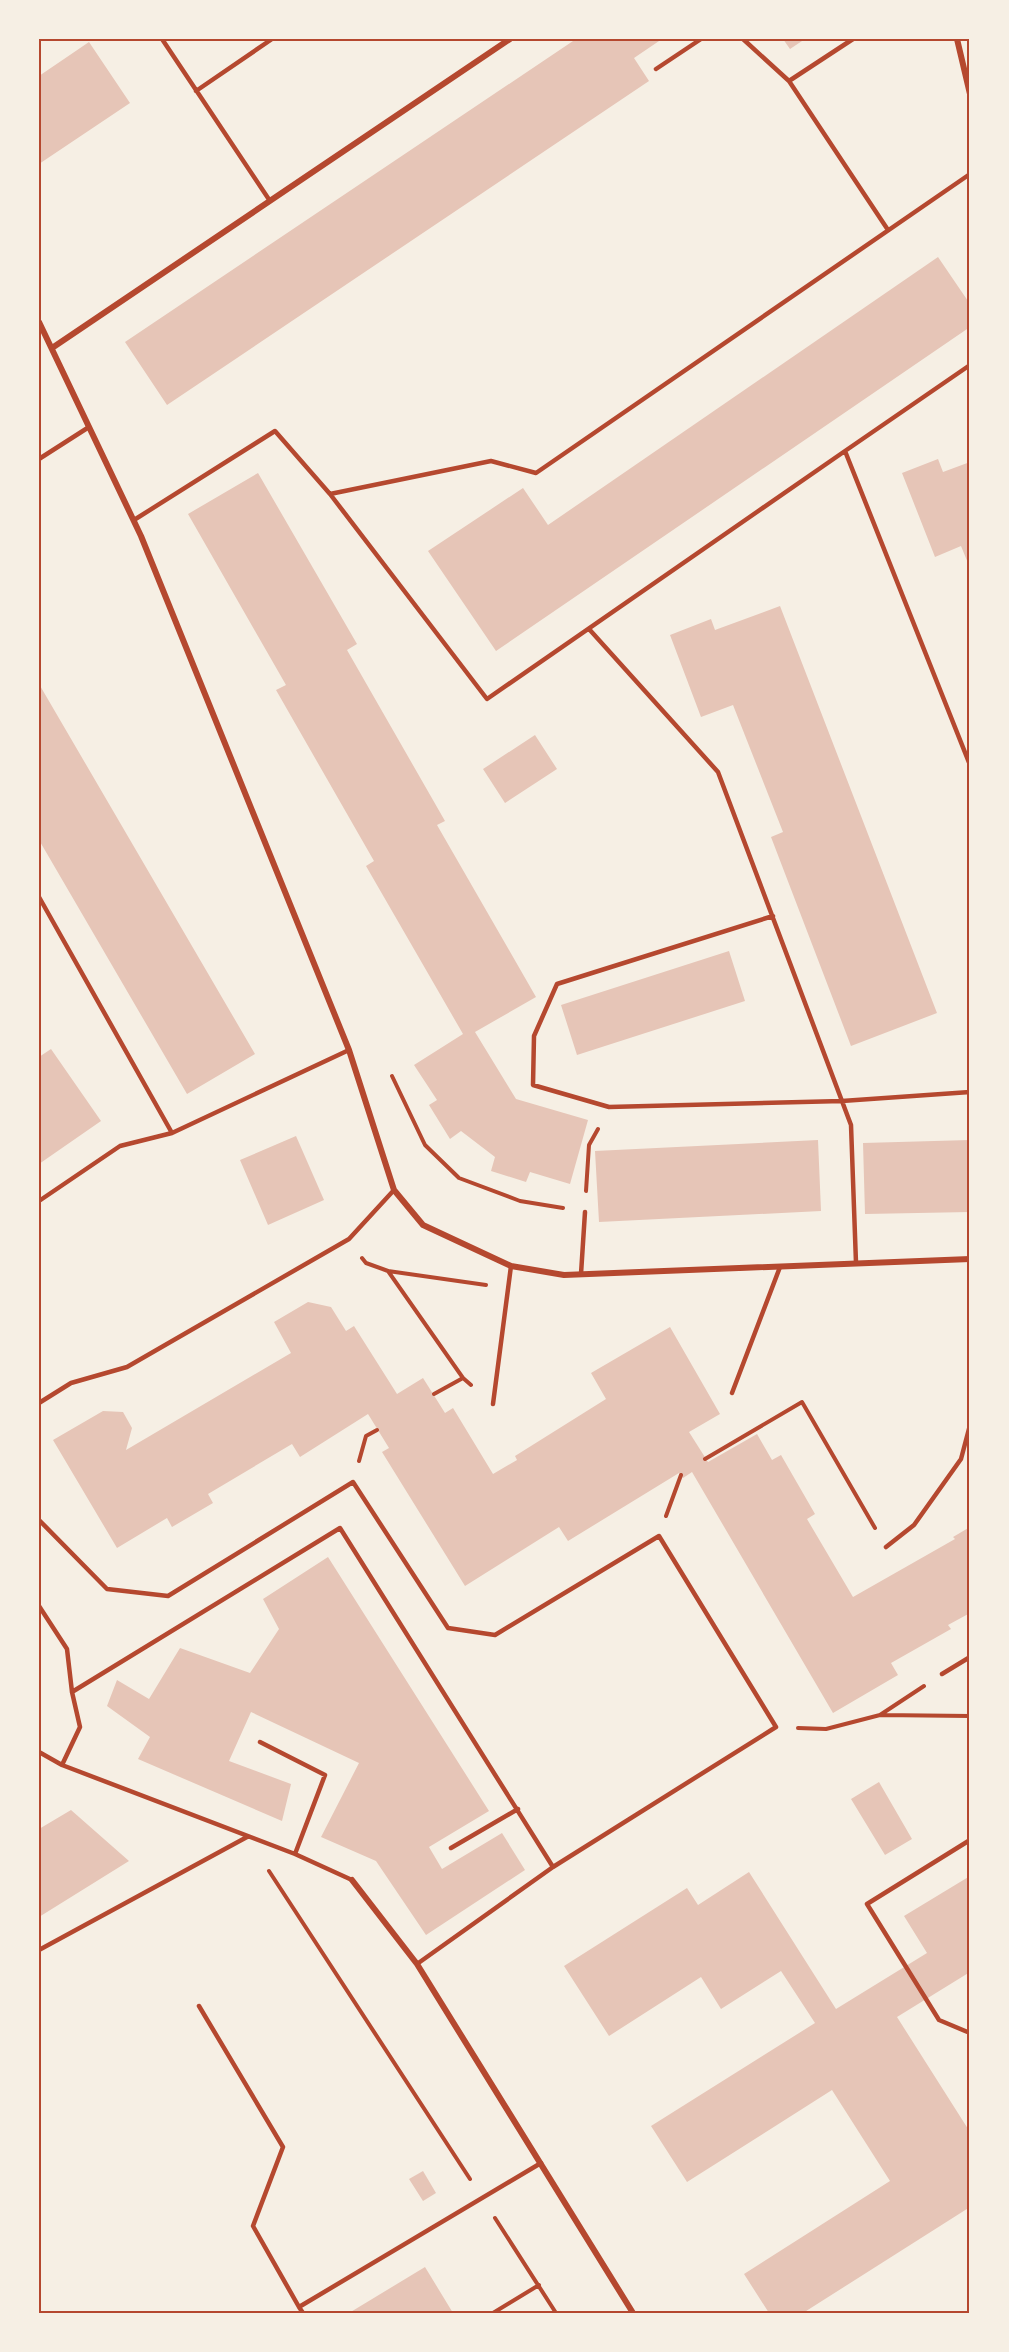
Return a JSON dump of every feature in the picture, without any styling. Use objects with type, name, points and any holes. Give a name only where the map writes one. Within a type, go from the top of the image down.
[{"type":"street","points":[[52,348],[510,39]]},
{"type":"street","points":[[957,39],[970,94]]},
{"type":"street","points":[[39,322],[134,520],[349,1050],[394,1190],[423,1225],[511,1266],[564,1275],[970,1259]]},
{"type":"street","points":[[352,1880],[417,1964],[633,2313]]},
{"type":"lane","points":[[162,39],[270,201]]},
{"type":"lane","points":[[196,91],[272,39]]},
{"type":"lane","points":[[656,69],[701,39]]},
{"type":"lane","points":[[743,39],[789,81],[888,230]]},
{"type":"lane","points":[[789,81],[853,39]]},
{"type":"lane","points":[[330,494],[491,462],[536,473],[970,174]]},
{"type":"lane","points":[[134,520],[275,431],[330,494],[487,699],[970,365]]},
{"type":"lane","points":[[39,459],[89,427]]},
{"type":"lane","points":[[845,451],[970,765]]},
{"type":"lane","points":[[589,629],[718,772],[851,1125],[856,1263]]},
{"type":"lane","points":[[39,897],[172,1133]]},
{"type":"lane","points":[[773,916],[557,984],[534,1036],[533,1085],[609,1107],[842,1101],[970,1092]]},
{"type":"lane","points":[[39,1201],[120,1146],[172,1133],[349,1050]]},
{"type":"lane","points":[[39,1403],[71,1383],[127,1367],[349,1239],[394,1190]]},
{"type":"lane","points":[[581,1274],[585,1212]]},
{"type":"lane","points":[[493,1404],[511,1266]]},
{"type":"lane","points":[[732,1394],[780,1267]]},
{"type":"lane","points":[[886,1547],[914,1525],[961,1459],[970,1425]]},
{"type":"lane","points":[[39,1520],[107,1589],[168,1596],[353,1482],[448,1628],[495,1635],[659,1536],[776,1727],[553,1867],[417,1964]]},
{"type":"lane","points":[[72,1692],[340,1528],[553,1867]]},
{"type":"lane","points":[[39,1606],[67,1649],[72,1692],[80,1727],[63,1765]]},
{"type":"lane","points":[[942,1674],[970,1657]]},
{"type":"lane","points":[[260,1742],[325,1775],[295,1854]]},
{"type":"lane","points":[[39,1752],[63,1765],[295,1854],[352,1880]]},
{"type":"lane","points":[[452,1848],[518,1809]]},
{"type":"lane","points":[[39,1950],[247,1837]]},
{"type":"lane","points":[[970,1840],[867,1904],[939,2020],[970,2033]]},
{"type":"lane","points":[[199,2006],[283,2147],[253,2226],[303,2313]]},
{"type":"lane","points":[[299,2307],[541,2163]]},
{"type":"path","points":[[392,1076],[425,1144],[459,1178],[520,1201],[585,1212],[589,1144],[609,1107]]},
{"type":"path","points":[[493,1404],[463,1378],[388,1271],[508,1288]]},
{"type":"path","points":[[434,1394],[463,1378]]},
{"type":"path","points":[[705,1458],[802,1402],[886,1547]]},
{"type":"path","points":[[353,1482],[366,1436],[377,1430]]},
{"type":"path","points":[[659,1536],[681,1475]]},
{"type":"path","points":[[880,1715],[942,1674]]},
{"type":"path","points":[[776,1727],[826,1729],[880,1715],[970,1716]]},
{"type":"path","points":[[247,1837],[556,2313]]},
{"type":"path","points":[[493,2313],[539,2285]]},
{"type":"building","points":[[576,39],[662,39],[634,58],[649,81],[167,405],[125,342]]},
{"type":"building","points":[[783,39],[805,39],[790,49]]},
{"type":"building","points":[[89,42],[130,103],[39,164],[39,76]]},
{"type":"building","points":[[938,257],[970,304],[970,327],[496,651],[428,551],[523,488],[548,525]]},
{"type":"building","points":[[938,459],[943,472],[970,462],[970,568],[961,546],[935,557],[902,473]]},
{"type":"building","points":[[258,473],[357,644],[347,650],[445,821],[437,825],[536,997],[475,1032],[516,1099],[588,1120],[570,1184],[530,1172],[526,1182],[491,1171],[495,1157],[461,1131],[450,1139],[429,1105],[437,1100],[414,1065],[463,1034],[366,866],[374,861],[276,690],[286,685],[188,514]]},
{"type":"building","points":[[780,606],[937,1013],[851,1046],[771,837],[783,832],[733,705],[701,717],[670,635],[711,619],[715,630]]},
{"type":"building","points":[[39,684],[255,1054],[187,1094],[39,840]]},
{"type":"building","points":[[535,735],[557,769],[505,803],[483,769]]},
{"type":"building","points":[[729,951],[745,1001],[577,1055],[561,1005]]},
{"type":"building","points":[[51,1049],[101,1121],[39,1164],[39,1057]]},
{"type":"building","points":[[296,1136],[324,1200],[268,1225],[240,1160]]},
{"type":"building","points":[[818,1140],[821,1211],[599,1222],[595,1151]]},
{"type":"building","points":[[970,1140],[970,1212],[865,1214],[863,1143]]},
{"type":"building","points":[[308,1302],[331,1307],[346,1331],[354,1326],[397,1394],[423,1378],[445,1413],[453,1408],[493,1474],[517,1460],[515,1456],[606,1399],[591,1373],[670,1327],[720,1414],[689,1432],[708,1462],[757,1434],[772,1460],[781,1455],[815,1514],[807,1519],[853,1597],[955,1539],[953,1537],[970,1527],[970,1613],[948,1625],[951,1629],[891,1663],[898,1675],[833,1713],[692,1472],[683,1478],[679,1473],[568,1541],[559,1527],[465,1586],[382,1452],[389,1448],[368,1414],[300,1457],[292,1444],[208,1494],[213,1503],[172,1527],[167,1518],[117,1548],[53,1440],[103,1411],[123,1412],[132,1428],[126,1450],[291,1353],[274,1322]]},
{"type":"building","points":[[328,1557],[489,1811],[429,1847],[442,1869],[502,1833],[525,1870],[426,1935],[376,1861],[321,1837],[359,1763],[251,1712],[229,1761],[291,1784],[282,1821],[138,1759],[150,1737],[107,1706],[117,1680],[149,1699],[180,1648],[250,1673],[279,1629],[263,1599]]},
{"type":"building","points":[[879,1782],[912,1839],[885,1855],[851,1799]]},
{"type":"building","points":[[71,1810],[129,1861],[39,1917],[39,1829]]},
{"type":"building","points":[[749,1872],[836,2009],[927,1953],[904,1916],[970,1876],[970,1972],[897,2017],[970,2132],[970,2207],[803,2313],[769,2313],[744,2274],[890,2181],[832,2090],[687,2182],[651,2126],[815,2023],[781,1971],[721,2009],[701,1977],[609,2036],[564,1966],[687,1888],[698,1905]]},
{"type":"building","points":[[423,2171],[436,2193],[423,2201],[409,2179]]},
{"type":"building","points":[[425,2267],[453,2313],[349,2313]]}]
